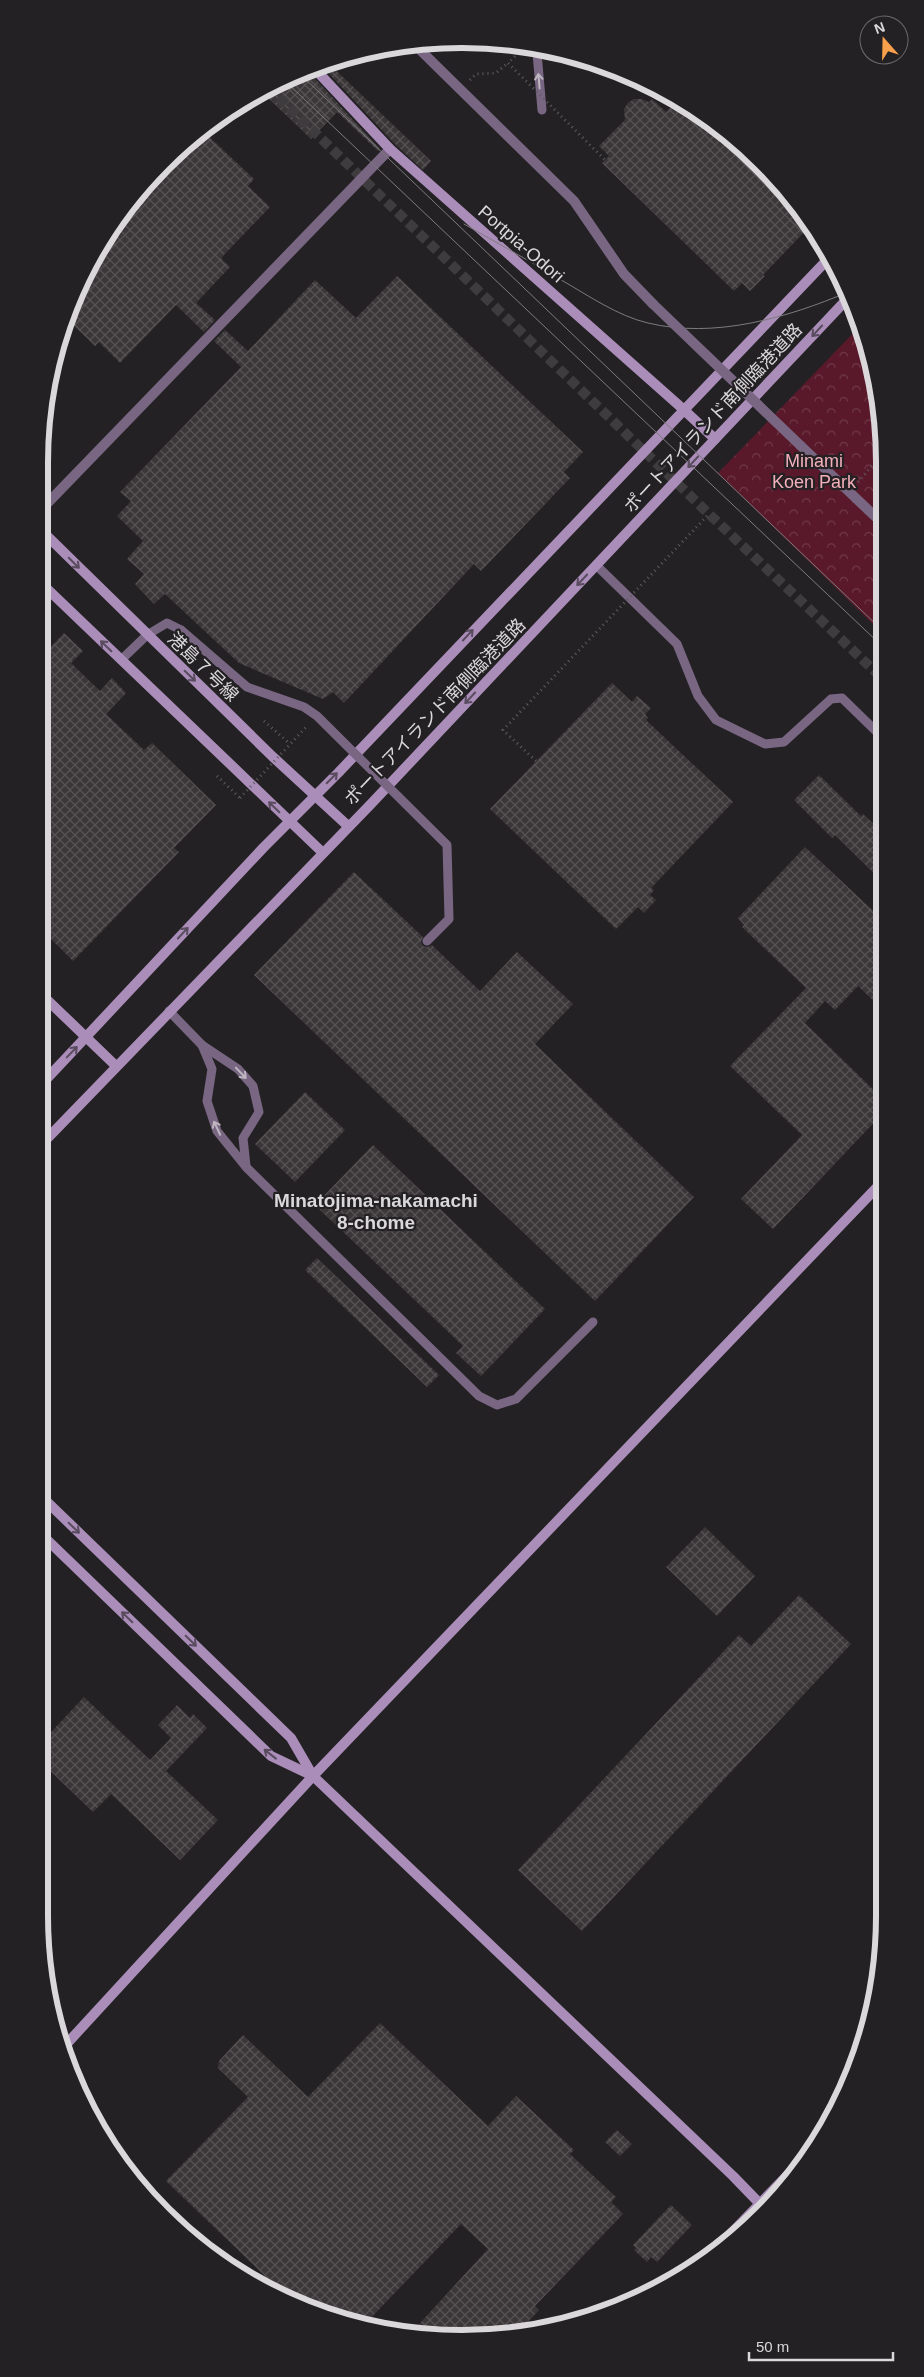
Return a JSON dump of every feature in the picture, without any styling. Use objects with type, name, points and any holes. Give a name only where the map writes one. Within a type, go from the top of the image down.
[{"type":"street","points":[[420,50],[574,201],[624,274],[653,304],[876,517]]},
{"type":"street","name":"Portpia-Odori","points":[[319,73],[390,149],[715,439]]},
{"type":"street","points":[[48,503],[390,149]]},
{"type":"street","name":"ポートアイランド南側臨港道路","points":[[48,1078],[289,821],[825,262]]},
{"type":"street","name":"ポートアイランド南側臨港道路","points":[[48,1138],[348,826],[844,302]]},
{"type":"street","name":"港島７号線","points":[[48,537],[147,635],[348,826]]},
{"type":"street","points":[[48,590],[322,852]]},
{"type":"street","points":[[48,1000],[116,1066]]},
{"type":"street","points":[[68,2043],[313,1776],[876,1189]]},
{"type":"street","points":[[48,1503],[292,1738],[313,1776],[759,2203]]},
{"type":"street","points":[[48,1541],[271,1756],[313,1776]]},
{"type":"lane","points":[[537,54],[542,110]]},
{"type":"lane","points":[[596,565],[677,644],[698,696],[716,720],[765,744],[784,742],[831,699],[842,698],[876,731]]},
{"type":"lane","points":[[121,660],[147,635],[167,623],[181,630],[247,687],[304,707],[317,716],[447,845],[449,919],[427,941]]},
{"type":"lane","points":[[169,1011],[202,1045],[238,1069],[253,1086],[258,1112],[243,1138],[246,1166]]},
{"type":"lane","points":[[202,1045],[212,1069],[207,1101],[217,1131],[246,1166],[479,1396],[497,1406],[516,1399],[594,1322]]},
{"type":"path","points":[[467,83],[476,74],[496,73],[520,52]]},
{"type":"path","points":[[508,63],[605,160]]},
{"type":"path","points":[[849,492],[876,461]]},
{"type":"path","points":[[536,761],[504,730],[708,514]]},
{"type":"path","points":[[217,776],[240,798],[317,716]]},
{"type":"path","points":[[264,721],[290,744]]},
{"type":"green space","name":"Minami Koen Park","points":[[855,331],[869,381],[876,435],[876,627],[718,473]]},
{"type":"building","points":[[333,68],[431,161],[423,170],[395,144],[326,70]]},
{"type":"building","points":[[312,76],[380,149],[378,151],[337,112],[311,139],[267,97]]},
{"type":"building","points":[[634,99],[649,102],[652,99],[666,112],[673,105],[694,119],[735,150],[755,169],[774,189],[806,230],[750,291],[742,283],[734,291],[602,163],[609,156],[599,146],[625,120],[624,109]]},
{"type":"building","points":[[207,135],[254,179],[248,186],[270,207],[221,258],[230,267],[196,303],[215,320],[204,332],[176,305],[120,363],[99,342],[95,346],[71,323],[90,279],[117,232],[150,189],[189,150]]},
{"type":"building","points":[[397,276],[583,452],[564,472],[570,478],[481,571],[474,564],[344,703],[333,692],[323,699],[239,663],[165,594],[154,604],[135,584],[144,574],[127,559],[143,541],[117,516],[131,501],[120,492],[241,367],[214,341],[225,330],[248,351],[315,280],[356,318]]},
{"type":"building","points":[[64,633],[83,651],[71,663],[100,691],[112,678],[126,693],[106,714],[144,750],[152,743],[216,805],[174,848],[179,852],[73,961],[48,936],[48,650]]},
{"type":"building","points":[[612,683],[632,702],[637,696],[651,708],[645,714],[648,718],[646,720],[733,802],[651,888],[654,890],[650,895],[656,900],[644,913],[638,907],[616,929],[490,809]]},
{"type":"building","points":[[819,775],[861,816],[863,814],[876,826],[876,875],[835,835],[832,838],[794,800]]},
{"type":"building","points":[[805,847],[876,913],[876,1003],[858,986],[835,1010],[825,1001],[805,1023],[876,1092],[876,1120],[773,1229],[741,1199],[802,1135],[730,1066],[806,988],[742,927],[744,925],[738,918]]},
{"type":"building","points":[[354,872],[423,937],[421,942],[423,946],[428,947],[432,945],[480,991],[517,952],[573,1004],[535,1044],[694,1197],[595,1301],[254,975]]},
{"type":"building","points":[[305,1092],[345,1130],[295,1182],[255,1144]]},
{"type":"building","points":[[373,1145],[545,1309],[481,1376],[456,1353],[463,1346],[315,1205]]},
{"type":"building","points":[[317,1258],[439,1375],[427,1387],[305,1270]]},
{"type":"building","points":[[705,1527],[755,1576],[717,1616],[666,1567]]},
{"type":"building","points":[[799,1595],[851,1644],[582,1931],[518,1870],[739,1635],[751,1646]]},
{"type":"building","points":[[84,1697],[150,1760],[171,1738],[158,1725],[177,1705],[190,1718],[193,1714],[207,1728],[166,1771],[218,1820],[180,1860],[111,1794],[93,1812],[48,1769],[48,1735]]},
{"type":"building","points":[[380,2023],[488,2126],[516,2096],[574,2150],[570,2154],[616,2197],[611,2202],[623,2214],[535,2306],[539,2310],[525,2325],[462,2330],[416,2327],[488,2249],[461,2224],[370,2319],[329,2308],[273,2284],[166,2181],[248,2097],[218,2068],[219,2061],[243,2035],[308,2097]]},
{"type":"building","points":[[617,2130],[632,2144],[620,2156],[605,2142]]},
{"type":"building","points":[[671,2205],[692,2225],[657,2262],[651,2257],[647,2262],[634,2250],[636,2248],[633,2245]]},
{"type":"tunnel","points":[[274,93],[709,514],[876,672]]},
{"type":"tram line","points":[[305,78],[876,624]]},
{"type":"tram line","points":[[289,85],[876,640]]},
{"type":"tram line","points":[[464,224],[604,305],[626,316],[648,323],[699,329],[724,327],[775,317],[841,295]]},
{"type":"district","name":"Minatojima-nakamachi 8-chome","points":[[376,1211]]}]
